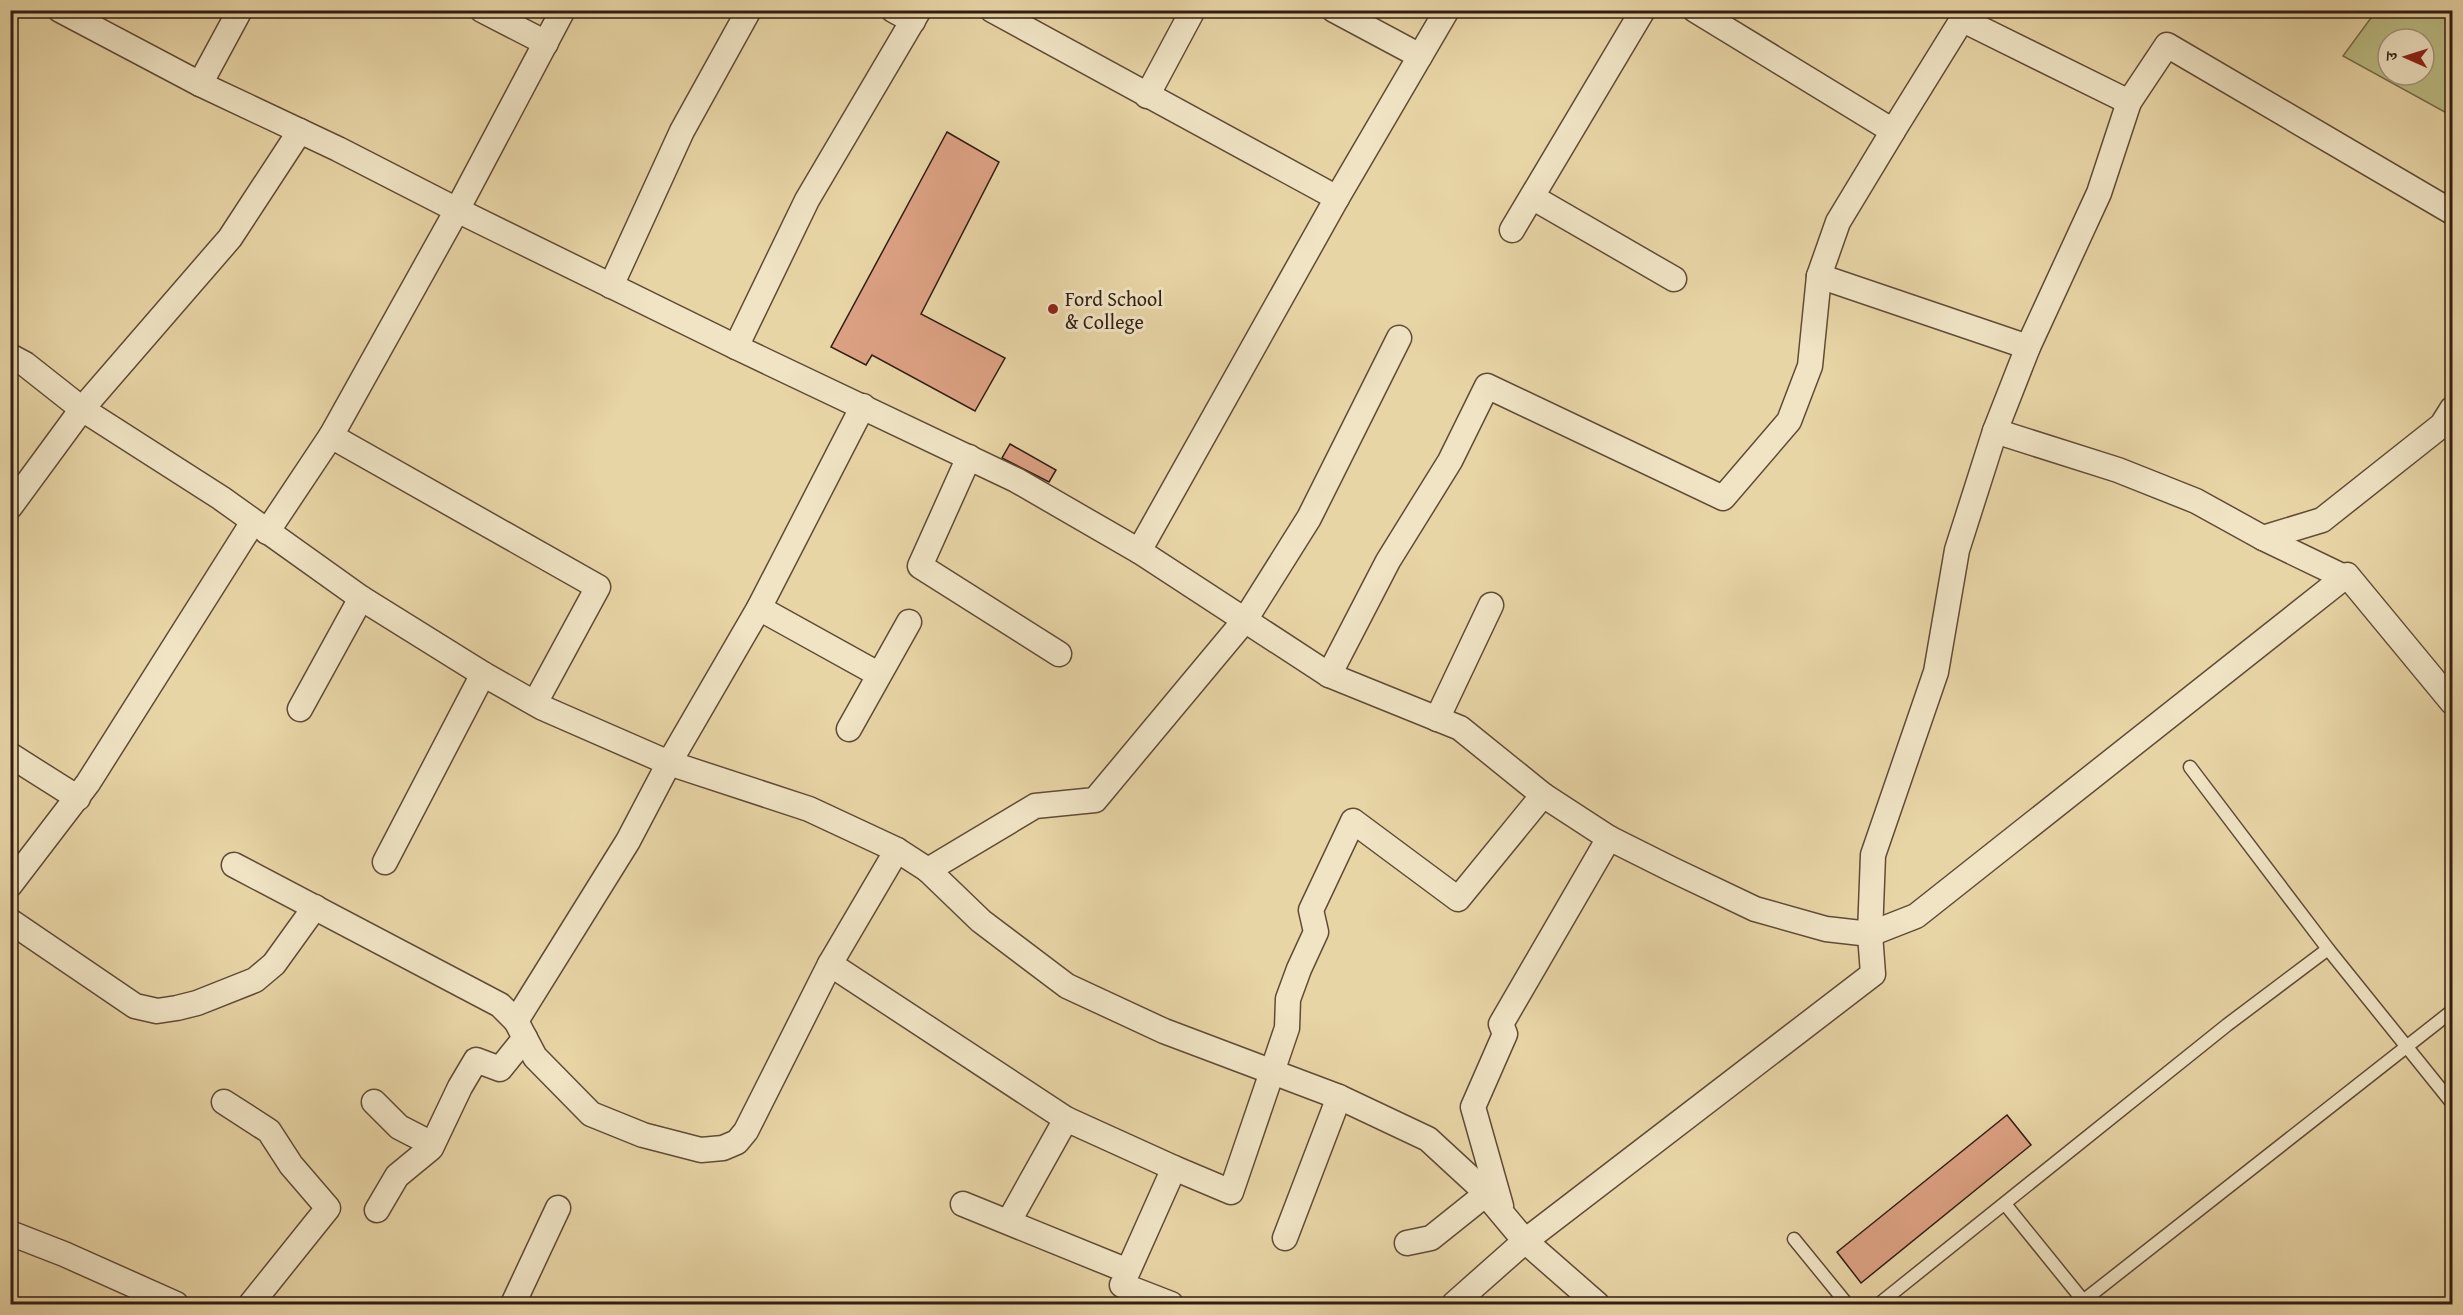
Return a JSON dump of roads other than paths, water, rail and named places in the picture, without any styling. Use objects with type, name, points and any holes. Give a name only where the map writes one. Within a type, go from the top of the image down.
[{"type":"street","points":[[200,84],[240,10]]},
{"type":"street","points":[[482,10],[546,43]]},
{"type":"street","points":[[10,885],[78,798],[260,527],[331,436],[457,210],[563,10]]},
{"type":"street","points":[[611,286],[682,130],[749,10]]},
{"type":"street","points":[[992,10],[1337,198]]},
{"type":"street","points":[[1147,96],[1193,10]]},
{"type":"street","points":[[1334,10],[1420,56]]},
{"type":"street","points":[[1139,551],[1337,198],[1447,10]]},
{"type":"street","points":[[1512,230],[1643,10]]},
{"type":"street","points":[[1695,10],[1893,131]]},
{"type":"street","points":[[69,12],[200,84],[300,131],[736,347],[1016,480],[1139,551],[1329,675],[1460,728],[1543,795],[1610,838],[1755,909],[1826,929],[1870,934],[1916,916],[2344,577]]},
{"type":"street","points":[[736,347],[807,200],[908,14]]},
{"type":"street","points":[[1329,675],[1388,561],[1450,461],[1487,386],[1723,498],[1789,421],[1810,366],[1819,276],[1838,222],[1966,15],[2129,102]]},
{"type":"street","points":[[1454,1305],[1524,1241],[1874,974],[1870,934],[1873,855],[1936,672],[1957,550],[1995,431],[2028,347],[2099,193],[2129,102],[2167,45],[2452,212]]},
{"type":"street","points":[[10,507],[82,409],[230,238],[300,131]]},
{"type":"street","points":[[1532,197],[1674,279]]},
{"type":"street","points":[[1819,276],[2028,347]]},
{"type":"street","points":[[928,870],[1035,806],[1095,800],[1245,620],[1309,518],[1400,338]]},
{"type":"street","points":[[10,356],[25,364],[82,409],[221,498],[362,598],[483,674],[535,703],[669,763],[809,809],[897,850],[928,870],[981,921],[1067,986],[1164,1031],[1339,1097],[1428,1139],[1486,1194],[1524,1241],[1597,1305]]},
{"type":"street","points":[[377,1210],[397,1176],[431,1148],[459,1087],[476,1060],[500,1069],[628,841],[669,763],[759,608],[863,406]]},
{"type":"street","points":[[2263,538],[2322,520],[2442,425],[2452,409]]},
{"type":"street","points":[[1995,431],[2118,470],[2196,501],[2263,538],[2344,577],[2347,575],[2452,702]]},
{"type":"street","points":[[331,436],[598,587],[535,703]]},
{"type":"street","points":[[969,457],[920,566],[1059,654]]},
{"type":"street","points":[[300,710],[362,598]]},
{"type":"street","points":[[1437,719],[1491,605]]},
{"type":"street","points":[[759,608],[878,675]]},
{"type":"street","points":[[849,729],[909,622]]},
{"type":"street","points":[[385,862],[483,674]]},
{"type":"street","points":[[10,755],[78,798]]},
{"type":"street","points":[[830,964],[1066,1119],[1231,1192],[1287,1028],[1288,999],[1299,969],[1317,932],[1311,910],[1353,821],[1458,899],[1543,795]]},
{"type":"street","points":[[1504,1216],[1473,1107],[1505,1034],[1501,1024],[1610,838]]},
{"type":"street","points":[[234,865],[500,1005],[521,1029],[535,1057],[591,1114],[643,1135],[701,1150],[723,1148],[736,1142],[746,1131],[830,964],[897,850]]},
{"type":"street","points":[[10,921],[135,1006],[157,1011],[197,1003],[255,980],[274,964],[315,907]]},
{"type":"street","points":[[1285,1238],[1339,1097]]},
{"type":"street","points":[[224,1102],[269,1131],[291,1165],[328,1208],[251,1305]]},
{"type":"street","points":[[374,1102],[399,1127],[432,1144]]},
{"type":"street","points":[[1009,1221],[1066,1119]]},
{"type":"street","points":[[1121,1287],[1174,1168]]},
{"type":"street","points":[[1407,1243],[1431,1238],[1486,1194]]},
{"type":"street","points":[[963,1204],[1009,1221],[1121,1287],[1171,1305]]},
{"type":"street","points":[[513,1305],[558,1208]]},
{"type":"street","points":[[10,1233],[64,1254],[176,1305]]},
{"type":"lane","points":[[2190,767],[2328,949],[2452,1103]]},
{"type":"lane","points":[[1879,1305],[2228,1025],[2328,949]]},
{"type":"lane","points":[[2005,1204],[2085,1303],[2452,1011]]},
{"type":"lane","points":[[1794,1239],[1847,1305]]},
{"type":"place","name":"Ford School & College","points":[[1053,309]]}]
